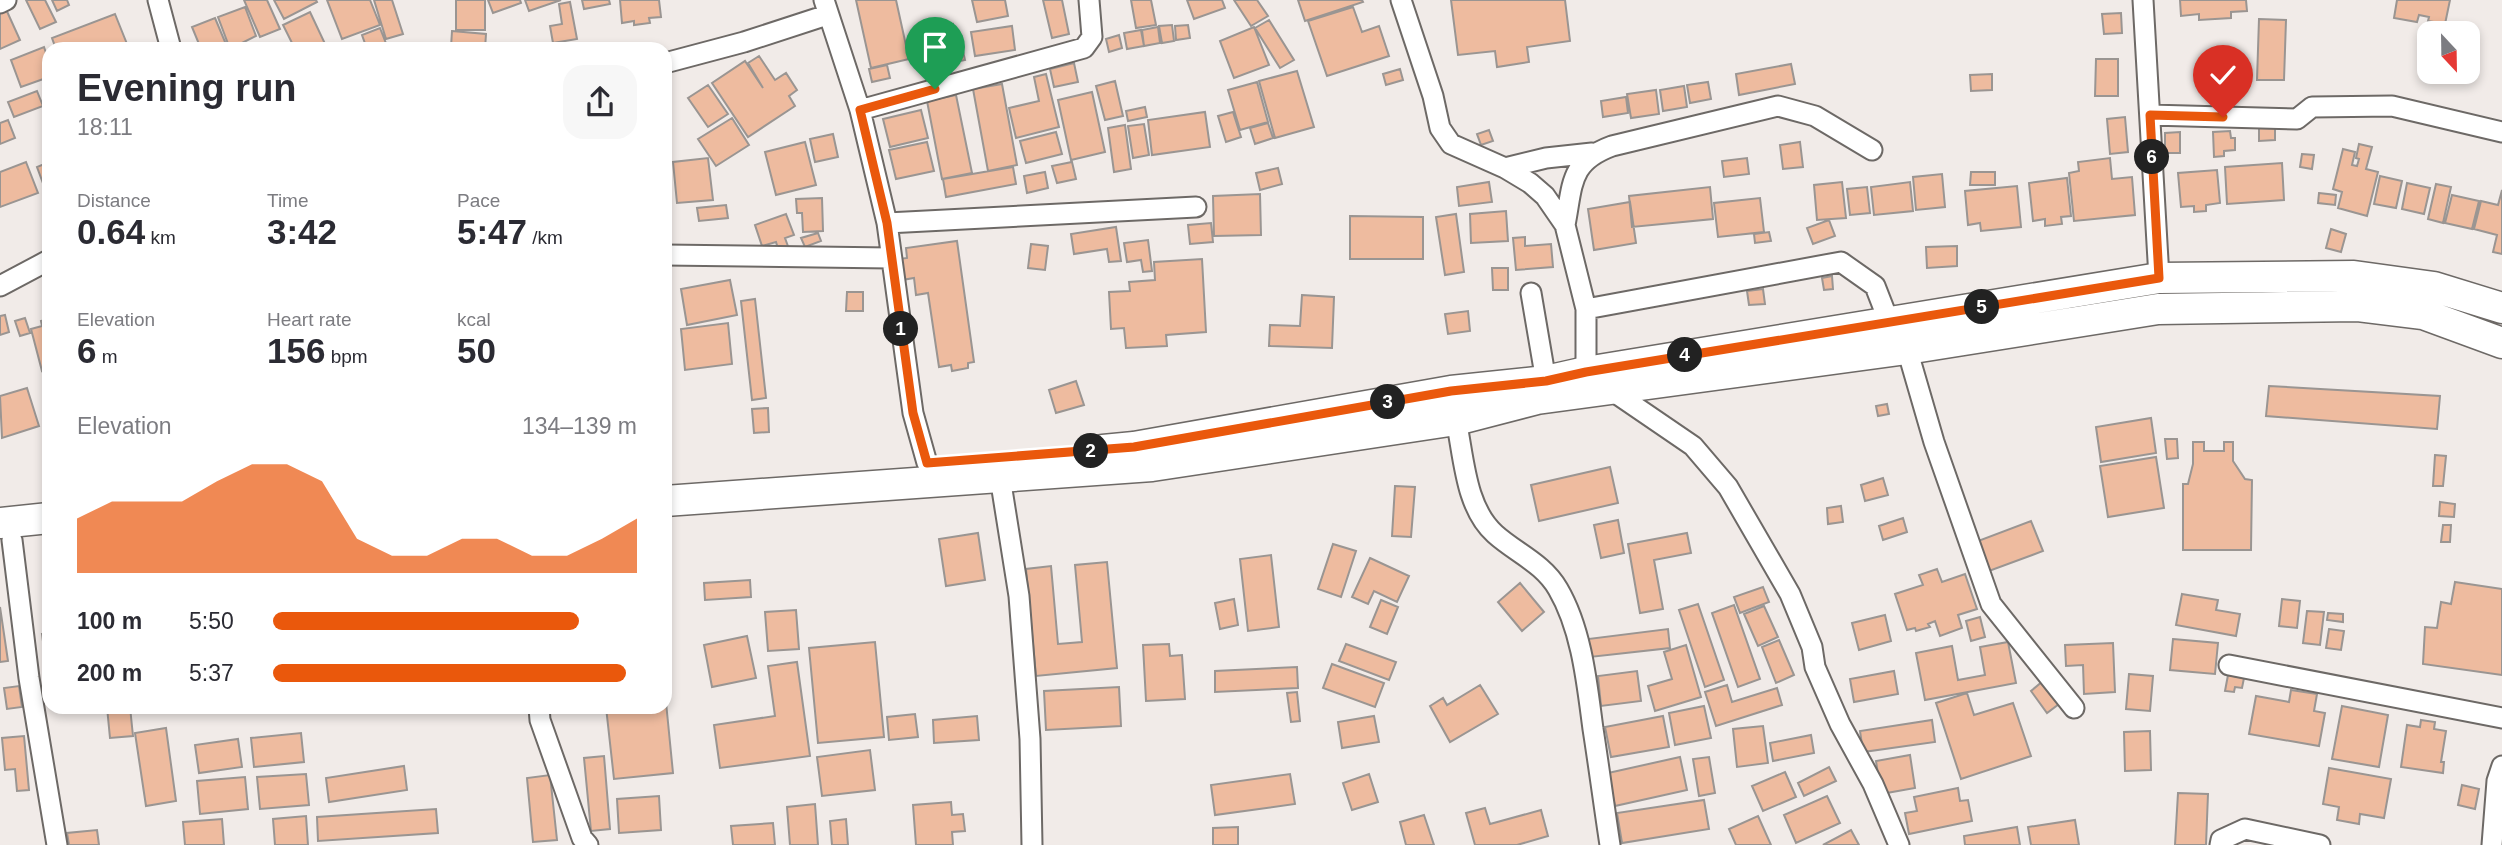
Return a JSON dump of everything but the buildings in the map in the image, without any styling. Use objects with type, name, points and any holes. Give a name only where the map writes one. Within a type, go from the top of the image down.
[{"type":"main road","points":[[672,481],[1134,447],[1451,391],[1546,381],[1586,372],[2159,278],[2354,276],[2434,287],[2502,309]]},
{"type":"main road","points":[[672,500],[1152,466],[1456,420],[1537,399],[1908,349],[2158,309],[2358,306],[2423,314],[2502,343]]},
{"type":"main road","points":[[4,535],[42,521]]},
{"type":"main road","points":[[4,535],[42,537]]},
{"type":"street","points":[[0,3],[6,0]]},
{"type":"street","points":[[158,0],[170,42]]},
{"type":"street","points":[[860,110],[1084,48],[1091,37],[1089,0]]},
{"type":"street","points":[[1401,0],[1433,96],[1440,128],[1451,144],[1505,168],[1545,196],[1565,225],[1586,309],[1586,372]]},
{"type":"street","points":[[2143,0],[2159,278]]},
{"type":"street","points":[[672,61],[744,42],[825,7],[860,110],[887,223],[913,413],[927,463]]},
{"type":"street","points":[[1505,168],[1546,158],[1592,153],[1778,106],[1815,116],[1872,150]]},
{"type":"street","points":[[2150,115],[2297,118],[2312,107],[2392,106],[2502,132]]},
{"type":"street","points":[[1565,225],[1575,175],[1592,153]]},
{"type":"street","points":[[887,223],[1196,207]]},
{"type":"street","points":[[672,255],[890,258]]},
{"type":"street","points":[[1586,309],[1841,262],[1875,286],[1889,322]]},
{"type":"street","points":[[0,286],[42,264]]},
{"type":"street","points":[[1531,293],[1546,381]]},
{"type":"street","points":[[1908,349],[1934,442],[1991,604],[2074,708]]},
{"type":"street","points":[[1611,390],[1693,446],[1728,487],[1790,594],[1812,647],[1815,667],[1840,724],[1873,784],[1899,845]]},
{"type":"street","points":[[1456,420],[1472,497],[1481,520],[1496,535],[1530,558],[1558,589],[1569,615],[1586,679],[1610,845]]},
{"type":"street","points":[[1000,477],[1020,608],[1030,739],[1032,845]]},
{"type":"street","points":[[4,535],[57,845]]},
{"type":"street","points":[[2229,665],[2502,718]]},
{"type":"street","points":[[539,714],[582,838],[588,845]]},
{"type":"street","points":[[2492,845],[2497,781],[2502,766]]},
{"type":"street","points":[[2220,845],[2221,841],[2245,830],[2320,845]]},
{"type":"route","points":[[935,89],[860,110],[887,223],[913,413],[927,463],[1134,447],[1451,391],[1546,381],[1586,372],[2159,278],[2150,115],[2223,117]]}]
